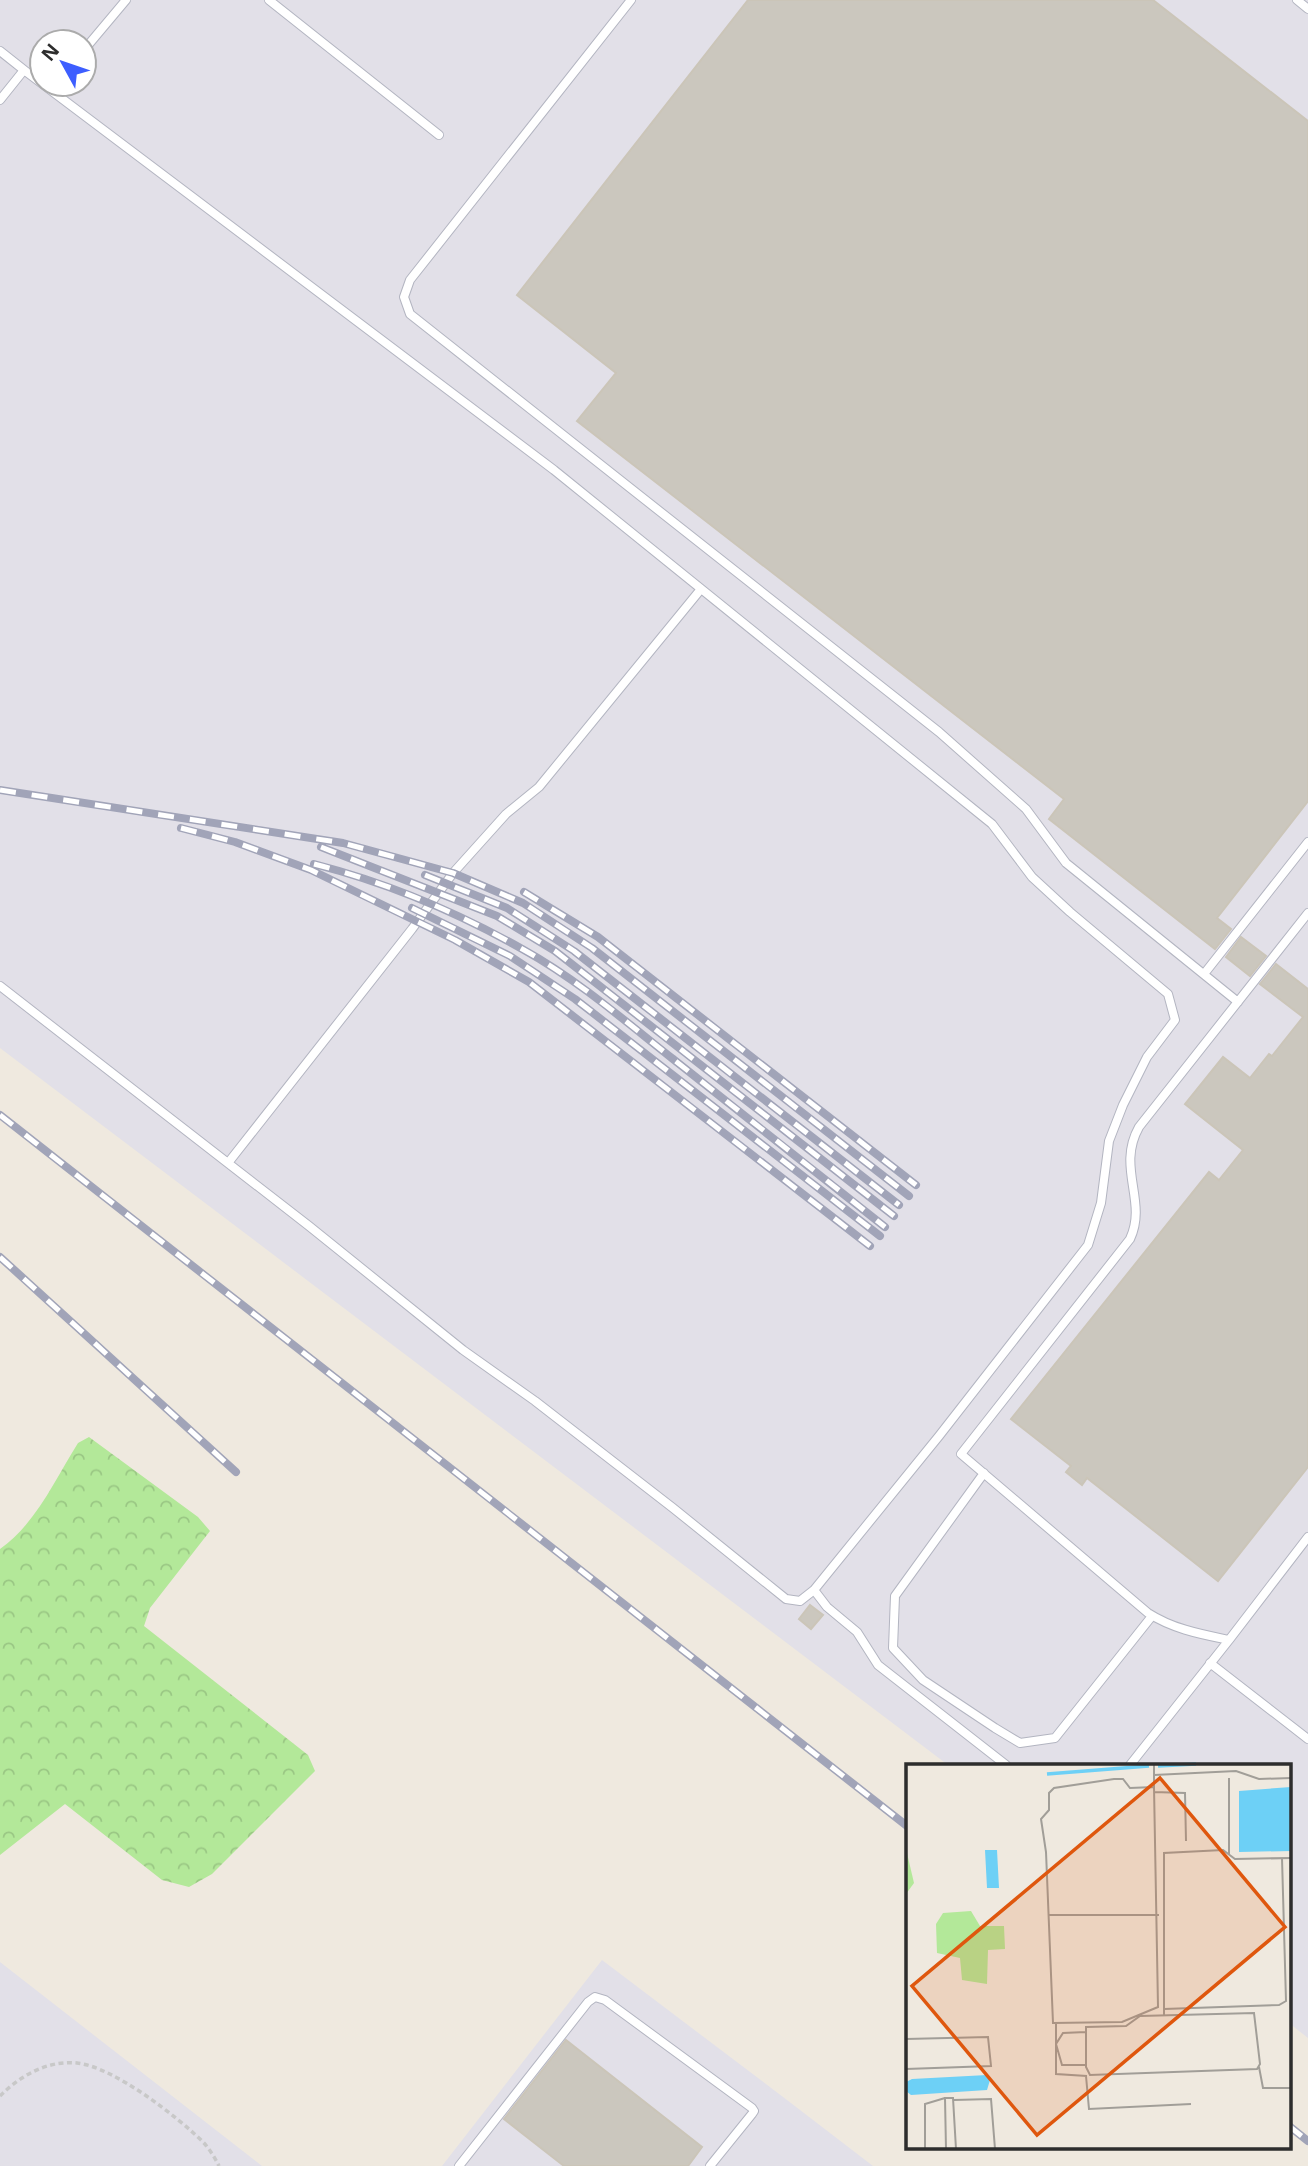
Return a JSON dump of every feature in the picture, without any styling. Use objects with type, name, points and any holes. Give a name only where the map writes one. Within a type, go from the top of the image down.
[{"type":"lane","points":[[98,33],[126,0]]},
{"type":"lane","points":[[269,0],[439,135]]},
{"type":"lane","points":[[631,0],[410,280],[404,297],[410,314],[939,732],[1026,809],[1066,863],[1238,1002]]},
{"type":"lane","points":[[1297,0],[1308,9]]},
{"type":"lane","points":[[0,51],[28,72]]},
{"type":"lane","points":[[0,100],[24,70]]},
{"type":"lane","points":[[0,986],[463,1350],[535,1401],[786,1599],[800,1601],[814,1590],[939,1436],[1088,1245],[1101,1203],[1109,1141],[1147,1057],[1175,1020],[1168,994],[1032,877],[992,824],[554,470],[66,98]]},
{"type":"lane","points":[[228,1163],[453,873],[506,814],[539,787],[701,589]]},
{"type":"lane","points":[[1204,974],[1308,842]]},
{"type":"lane","points":[[1229,1640],[1193,1633],[1165,1624],[1152,1616],[961,1454],[1130,1239],[1137,1220],[1129,1164],[1132,1139],[1139,1127],[1308,913]]},
{"type":"lane","points":[[984,1473],[895,1596],[893,1648],[923,1680],[1020,1742],[1055,1738],[1152,1616]]},
{"type":"lane","points":[[1131,1764],[1308,1538]]},
{"type":"lane","points":[[814,1590],[827,1608],[857,1632],[878,1665],[1005,1764]]},
{"type":"lane","points":[[1210,1662],[1308,1739]]},
{"type":"lane","points":[[459,2166],[587,2002],[595,1997],[605,2000],[752,2108],[752,2114],[710,2166]]},
{"type":"path","points":[[0,2096],[12,2084],[42,2067],[78,2063],[114,2076],[149,2097],[207,2146],[219,2166]]},
{"type":"shaded area","points":[[0,0],[1308,0],[1308,2038],[1290,2024],[1290,1764],[947,1764],[0,1048]]},
{"type":"shaded area","points":[[602,1960],[787,2100],[873,2166],[442,2166]]},
{"type":"shaded area","points":[[0,1962],[262,2166],[0,2166]]},
{"type":"green space","points":[[89,1437],[198,1517],[210,1531],[150,1608],[144,1626],[308,1755],[315,1771],[212,1874],[189,1887],[162,1880],[65,1804],[0,1855],[0,1549],[24,1527],[44,1500],[78,1443]]},
{"type":"building","points":[[748,0],[1153,0],[1308,121],[1308,801],[1217,918],[1231,929],[1215,949],[1049,819],[1064,799],[577,421],[616,373],[517,295]]},
{"type":"building","points":[[1241,937],[1266,956],[1250,976],[1226,957]]},
{"type":"building","points":[[1276,964],[1308,989],[1308,1467],[1218,1581],[1087,1478],[1082,1485],[1066,1472],[1071,1466],[1011,1419],[1209,1172],[1219,1180],[1243,1150],[1185,1104],[1223,1057],[1250,1078],[1269,1054],[1272,1056],[1303,1017],[1260,984]]},
{"type":"building","points":[[810,1605],[823,1615],[811,1629],[799,1619]]},
{"type":"building","points":[[566,2040],[702,2147],[688,2166],[564,2166],[504,2119]]},
{"type":"railway","points":[[0,790],[343,843],[453,873],[523,903],[592,948],[909,1196]]},
{"type":"railway","points":[[181,828],[235,842],[311,870],[455,940],[529,982],[870,1246]]},
{"type":"railway","points":[[321,847],[497,916],[555,951],[894,1216]]},
{"type":"railway","points":[[314,864],[369,880],[422,900],[499,936],[563,974],[885,1227]]},
{"type":"railway","points":[[425,875],[507,908],[574,951],[899,1205]]},
{"type":"railway","points":[[524,892],[598,937],[916,1185]]},
{"type":"railway","points":[[412,908],[510,956],[575,999],[880,1236]]},
{"type":"railway","points":[[0,1115],[906,1825]]},
{"type":"railway","points":[[0,1257],[236,1472]]},
{"type":"railway","points":[[1290,2127],[1308,2141]]}]
